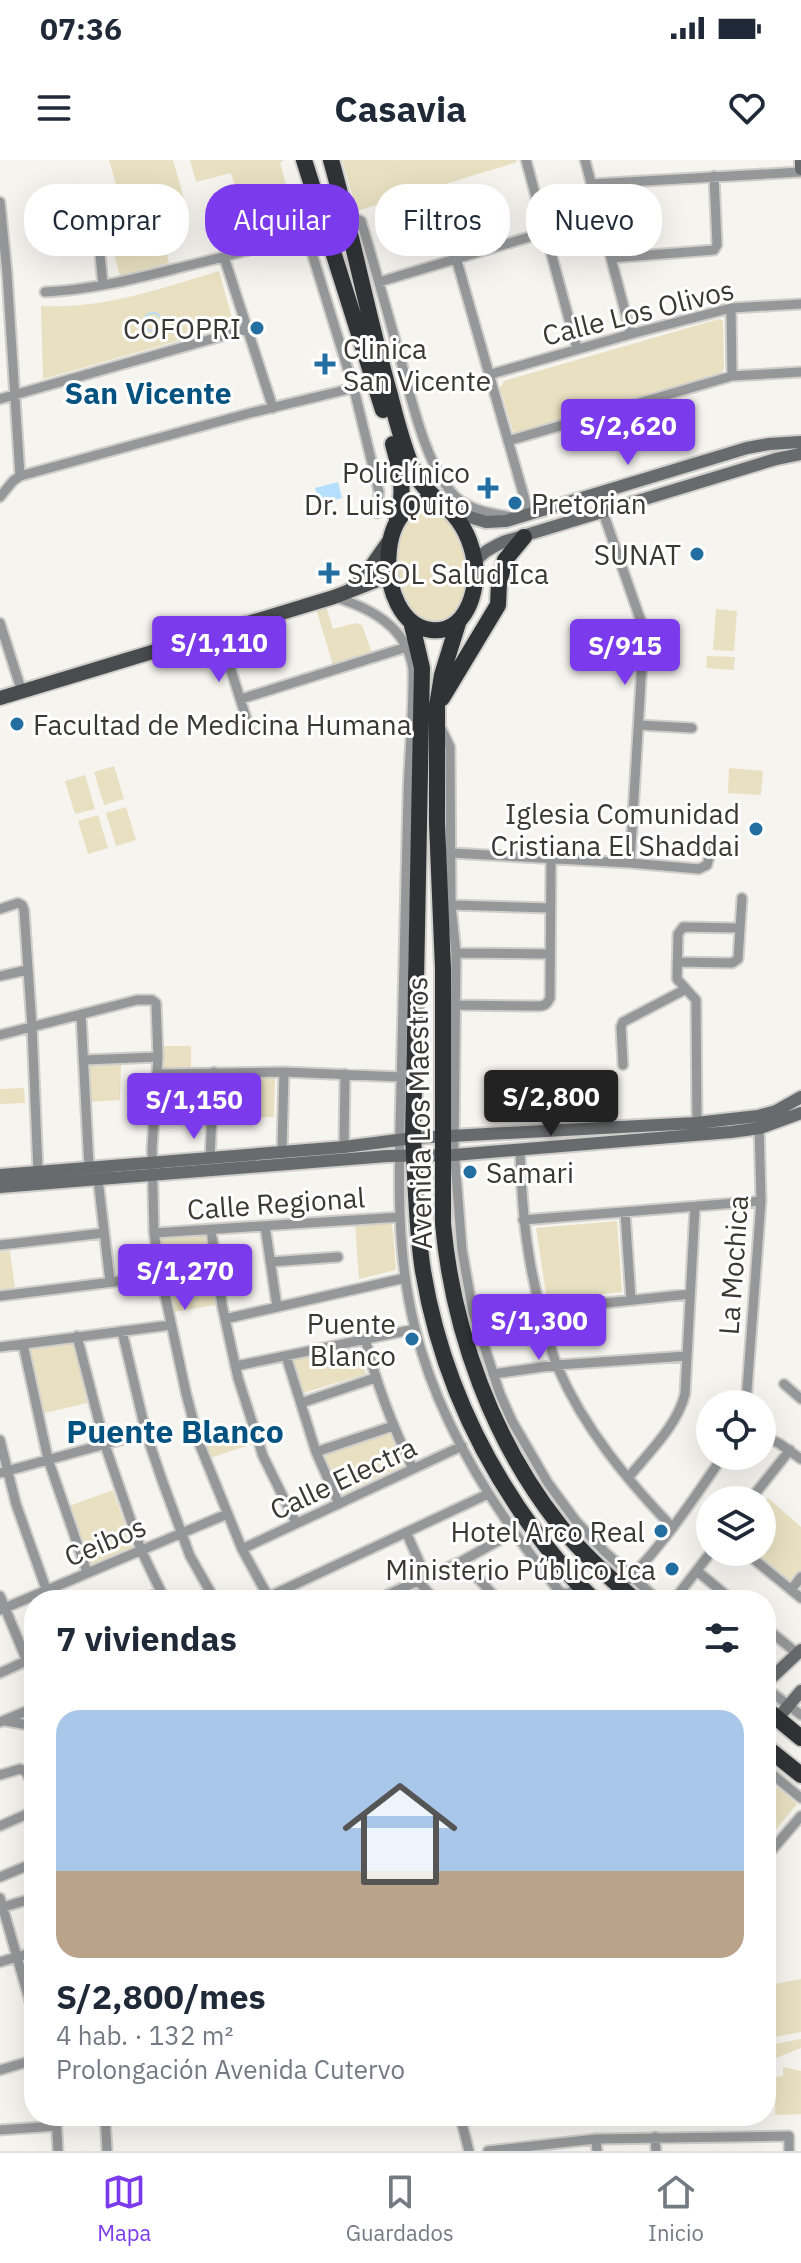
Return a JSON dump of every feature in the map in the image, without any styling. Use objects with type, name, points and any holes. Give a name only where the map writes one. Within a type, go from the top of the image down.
[{"type":"highway","points":[[304,160],[311,184]]},
{"type":"highway","points":[[331,160],[338,184]]},
{"type":"highway","points":[[334,256],[401,475],[402,502],[387,557],[388,576],[393,594],[411,621],[420,627],[437,630],[449,627],[466,612],[476,579],[473,552],[464,529],[446,507],[427,492],[405,451],[372,330],[356,256]]},
{"type":"highway","points":[[392,534],[400,518],[411,507],[428,502],[446,507]]},
{"type":"highway","points":[[437,719],[444,694],[498,605],[505,560],[524,537]]},
{"type":"highway","name":"Avenida Los Maestros","points":[[459,620],[440,684],[437,719],[448,1137],[443,1224],[447,1263],[470,1355],[507,1443],[536,1493],[563,1529],[626,1583],[630,1590]]},
{"type":"highway","name":"Avenida Los Maestros","points":[[411,621],[422,668],[417,714],[417,930],[404,1137],[424,1274],[436,1332],[468,1421],[493,1469],[523,1516],[583,1590]]},
{"type":"highway","points":[[406,910],[417,930]]},
{"type":"highway","points":[[778,1710],[801,1738]]},
{"type":"highway","points":[[776,1755],[801,1775]]},
{"type":"main road","points":[[340,594],[363,578],[384,551],[392,534]]},
{"type":"main road","points":[[0,698],[340,594],[388,576]]},
{"type":"street","points":[[585,160],[592,184],[801,171],[801,160]]},
{"type":"street","points":[[529,161],[535,184]]},
{"type":"street","points":[[631,334],[611,258],[714,250],[717,245],[714,176]]},
{"type":"street","points":[[0,202],[20,476]]},
{"type":"street","points":[[359,220],[435,467],[446,486],[462,502],[483,511],[523,516]]},
{"type":"street","points":[[379,282],[526,238]]},
{"type":"street","points":[[100,256],[103,285]]},
{"type":"street","points":[[45,292],[81,290],[228,256]]},
{"type":"street","points":[[313,256],[354,389],[379,492],[377,513]]},
{"type":"street","points":[[552,256],[577,349]]},
{"type":"street","points":[[224,257],[273,408]]},
{"type":"street","points":[[456,258],[508,441],[523,516]]},
{"type":"street","name":"Calle Los Olivos","points":[[488,375],[731,308],[801,304]]},
{"type":"street","points":[[731,308],[732,376]]},
{"type":"street","points":[[0,399],[247,329]]},
{"type":"street","points":[[508,441],[732,376],[801,372]]},
{"type":"street","points":[[0,497],[20,476],[374,383]]},
{"type":"street","points":[[446,507],[486,522],[506,521],[747,448],[801,442]]},
{"type":"street","points":[[475,563],[487,550],[524,537],[801,454]]},
{"type":"street","points":[[597,495],[644,630],[630,863]]},
{"type":"street","points":[[340,594],[377,614],[391,626],[407,647],[413,669],[417,714],[406,910],[402,1077],[404,1137]]},
{"type":"street","points":[[0,623],[4,650],[22,692]]},
{"type":"street","points":[[219,632],[249,727]]},
{"type":"street","points":[[241,699],[407,647]]},
{"type":"street","points":[[437,719],[450,747],[451,905],[456,953],[448,1137]]},
{"type":"street","points":[[639,725],[692,728]]},
{"type":"street","points":[[438,839],[452,853],[704,868],[713,843]]},
{"type":"street","points":[[456,1005],[544,1006],[550,998],[551,858]]},
{"type":"street","points":[[677,962],[732,963],[738,959],[742,898]]},
{"type":"street","points":[[0,909],[18,903],[24,908],[38,1171]]},
{"type":"street","points":[[451,905],[550,908]]},
{"type":"street","points":[[697,1129],[696,1000],[677,979],[678,934],[683,927],[740,928]]},
{"type":"street","points":[[456,953],[550,954]]},
{"type":"street","points":[[0,976],[27,970]]},
{"type":"street","points":[[623,1065],[623,1022],[686,989]]},
{"type":"street","points":[[0,1035],[146,999],[156,1003],[158,1057],[153,1168],[154,1233],[161,1276],[199,1443],[242,1549],[265,1590]]},
{"type":"street","points":[[81,1014],[89,1167]]},
{"type":"street","points":[[84,1060],[158,1057]]},
{"type":"street","points":[[210,1157],[214,1072]]},
{"type":"street","points":[[157,1074],[284,1072],[402,1077]]},
{"type":"street","points":[[282,1151],[284,1072]]},
{"type":"street","points":[[344,1147],[345,1074]]},
{"type":"street","points":[[759,1122],[801,1097]]},
{"type":"street","points":[[0,1175],[89,1167],[153,1168],[525,1150],[759,1122],[801,1113]]},
{"type":"street","name":"La Mochica","points":[[747,1390],[761,1201],[759,1122]]},
{"type":"street","points":[[0,1187],[98,1179],[210,1157],[344,1147],[404,1137],[697,1129]]},
{"type":"street","points":[[526,1133],[533,1140],[525,1150],[523,1220],[540,1310],[557,1365],[596,1437],[672,1527]]},
{"type":"street","points":[[448,1155],[473,1312],[512,1421],[558,1498],[626,1583],[639,1590]]},
{"type":"street","points":[[407,1156],[400,1217],[405,1278],[415,1329],[434,1388],[488,1494],[528,1553],[558,1590]]},
{"type":"street","points":[[98,1179],[110,1282]]},
{"type":"street","points":[[523,1220],[761,1201]]},
{"type":"street","points":[[628,1478],[672,1422],[685,1394],[695,1207]]},
{"type":"street","points":[[625,1212],[631,1300]]},
{"type":"street","name":"Calle Regional","points":[[154,1233],[400,1217]]},
{"type":"street","points":[[265,1226],[277,1307]]},
{"type":"street","points":[[211,1230],[236,1366],[263,1456],[296,1523]]},
{"type":"street","points":[[0,1245],[104,1233]]},
{"type":"street","points":[[270,1262],[338,1257]]},
{"type":"street","points":[[0,1296],[161,1276]]},
{"type":"street","points":[[225,1319],[405,1278]]},
{"type":"street","points":[[540,1310],[690,1294]]},
{"type":"street","points":[[0,1347],[171,1325]]},
{"type":"street","points":[[236,1366],[415,1329]]},
{"type":"street","points":[[122,1331],[146,1433],[190,1556],[209,1590]]},
{"type":"street","points":[[77,1336],[105,1445],[141,1550],[160,1590]]},
{"type":"street","points":[[365,1338],[375,1378],[413,1469]]},
{"type":"street","points":[[23,1344],[48,1459],[87,1572]]},
{"type":"street","points":[[286,1356],[316,1452],[339,1504]]},
{"type":"street","points":[[493,1374],[557,1365],[687,1356]]},
{"type":"street","points":[[301,1403],[375,1378]]},
{"type":"street","points":[[784,1384],[801,1399]]},
{"type":"street","points":[[316,1452],[393,1426]]},
{"type":"street","points":[[4,1472],[146,1433]]},
{"type":"street","points":[[0,1440],[4,1472],[45,1589]]},
{"type":"street","points":[[776,1442],[801,1459]]},
{"type":"street","name":"Calle Electra","points":[[242,1549],[462,1446]]},
{"type":"street","points":[[761,1486],[790,1450]]},
{"type":"street","points":[[618,1590],[672,1527],[713,1470]]},
{"type":"street","points":[[286,1590],[488,1494]]},
{"type":"street","name":"Ceibos","points":[[45,1589],[227,1514]]},
{"type":"street","points":[[406,1532],[429,1590]]},
{"type":"street","points":[[398,1590],[462,1561],[514,1532]]},
{"type":"street","points":[[462,1561],[489,1590]]},
{"type":"street","points":[[682,1590],[701,1566]]},
{"type":"street","points":[[762,1566],[801,1598]]},
{"type":"street","points":[[697,1571],[720,1590]]},
{"type":"street","points":[[791,1590],[801,1577]]},
{"type":"street","points":[[574,1590],[579,1586]]},
{"type":"street","points":[[0,1596],[2,1609],[24,1657]]},
{"type":"street","name":"Ceibos","points":[[2,1609],[24,1599]]},
{"type":"street","points":[[776,1635],[799,1652],[776,1675]]},
{"type":"street","points":[[0,1673],[24,1662]]},
{"type":"street","points":[[778,1710],[801,1691]]},
{"type":"street","points":[[778,1710],[801,1715]]},
{"type":"street","points":[[1,1721],[24,1712]]},
{"type":"street","points":[[1,1721],[24,1723]]},
{"type":"street","points":[[0,1775],[24,1771]]},
{"type":"street","points":[[776,1777],[801,1798]]},
{"type":"street","points":[[0,1826],[24,1815]]},
{"type":"street","points":[[776,1845],[801,1816]]},
{"type":"street","points":[[0,1877],[24,1867]]},
{"type":"street","points":[[24,1900],[1,1905],[24,1982]]},
{"type":"street","points":[[0,1962],[24,1955]]},
{"type":"street","points":[[0,2070],[24,2063]]},
{"type":"street","points":[[0,2130],[25,2126]]},
{"type":"street","points":[[56,2126],[58,2151]]},
{"type":"street","points":[[106,2126],[107,2151]]},
{"type":"street","points":[[463,2126],[469,2151]]},
{"type":"street","points":[[488,2151],[545,2148],[596,2139],[789,2136],[789,2151]]},
{"type":"street","points":[[655,2137],[656,2151]]},
{"type":"street","points":[[596,2139],[597,2151]]},
{"type":"shaded area","points":[[109,160],[173,160],[180,184],[116,184]]},
{"type":"shaded area","points":[[190,160],[284,160],[280,163],[286,184],[234,184],[231,173],[196,182]]},
{"type":"shaded area","points":[[342,160],[517,162],[445,184],[375,184],[375,205],[359,210],[359,184],[349,184]]},
{"type":"shaded area","points":[[114,256],[167,256],[169,263],[120,276]]},
{"type":"shaded area","name":"San Vicente","points":[[219,271],[234,325],[43,379],[41,306],[109,301]]},
{"type":"shaded area","points":[[719,319],[723,321],[724,369],[719,374],[514,435],[500,388],[504,381]]},
{"type":"shaded area","points":[[426,508],[438,510],[460,533],[471,580],[456,622],[426,627],[399,597],[394,547],[407,520]]},
{"type":"shaded area","points":[[326,606],[333,629],[355,623],[362,625],[372,653],[333,665],[316,609]]},
{"type":"shaded area","points":[[716,609],[737,611],[734,651],[713,650]]},
{"type":"shaded area","points":[[707,656],[735,657],[734,670],[706,668]]},
{"type":"shaded area","points":[[114,766],[124,799],[104,805],[94,772]]},
{"type":"shaded area","points":[[729,768],[763,771],[761,795],[728,793]]},
{"type":"shaded area","points":[[85,775],[95,809],[75,814],[65,781]]},
{"type":"shaded area","points":[[126,807],[136,840],[116,846],[106,813]]},
{"type":"shaded area","points":[[98,815],[108,848],[88,854],[78,821]]},
{"type":"shaded area","points":[[163,1046],[191,1046],[191,1068],[162,1068]]},
{"type":"shaded area","points":[[121,1063],[120,1100],[88,1102],[86,1065]]},
{"type":"shaded area","points":[[216,1077],[275,1078],[274,1117],[216,1118]]},
{"type":"shaded area","points":[[24,1088],[25,1103],[0,1104],[0,1089]]},
{"type":"shaded area","points":[[617,1221],[622,1292],[547,1300],[536,1228]]},
{"type":"shaded area","points":[[392,1222],[396,1270],[359,1279],[355,1224]]},
{"type":"shaded area","points":[[205,1236],[215,1305],[173,1312],[160,1239]]},
{"type":"shaded area","points":[[10,1251],[15,1289],[0,1291],[0,1252]]},
{"type":"shaded area","points":[[74,1342],[87,1403],[41,1414],[26,1348]]},
{"type":"shaded area","points":[[357,1344],[366,1374],[303,1393],[292,1358]]},
{"type":"shaded area","points":[[246,1425],[253,1444],[210,1458],[203,1438]]},
{"type":"shaded area","points":[[390,1433],[403,1466],[340,1495],[324,1456]]},
{"type":"shaded area","points":[[113,1490],[133,1548],[89,1566],[69,1506]]},
{"type":"shaded area","points":[[776,1505],[801,1527],[801,1573],[790,1585],[768,1566],[776,1566]]},
{"type":"shaded area","points":[[776,1788],[797,1804],[776,1829]]},
{"type":"shaded area","points":[[801,1979],[801,2032],[776,2037],[776,1984]]},
{"type":"shaded area","points":[[801,2039],[801,2048],[776,2058],[776,2044]]},
{"type":"shaded area","points":[[783,2067],[801,2071],[801,2114],[776,2115],[776,2077],[783,2076]]},
{"type":"water","points":[[338,482],[342,498],[320,504],[315,488]]},
{"type":"waterway","points":[[153,313],[162,322],[153,331],[144,322],[153,313]]},
{"type":"place","name":"COFOPRI","points":[[257,328]]},
{"type":"place","name":"Clinica San Vicente","points":[[325,364]]},
{"type":"place","name":"Policlínico Dr. Luis Quito","points":[[488,488]]},
{"type":"place","name":"Pretorian","points":[[515,503]]},
{"type":"place","name":"SUNAT","points":[[697,554]]},
{"type":"place","name":"SISOL Salud Ica","points":[[329,573]]},
{"type":"place","name":"Facultad de Medicina Humana","points":[[17,724]]},
{"type":"place","name":"Iglesia Comunidad Cristiana El Shaddai","points":[[756,829]]},
{"type":"place","name":"Samari","points":[[470,1172]]},
{"type":"place","name":"Puente Blanco","points":[[412,1339]]},
{"type":"place","name":"Hotel Arco Real","points":[[661,1531]]},
{"type":"place","name":"Ministerio Público Ica","points":[[672,1569]]},
{"type":"district","name":"San Vicente","points":[[148,392]]},
{"type":"district","name":"Puente Blanco","points":[[175,1431]]}]
